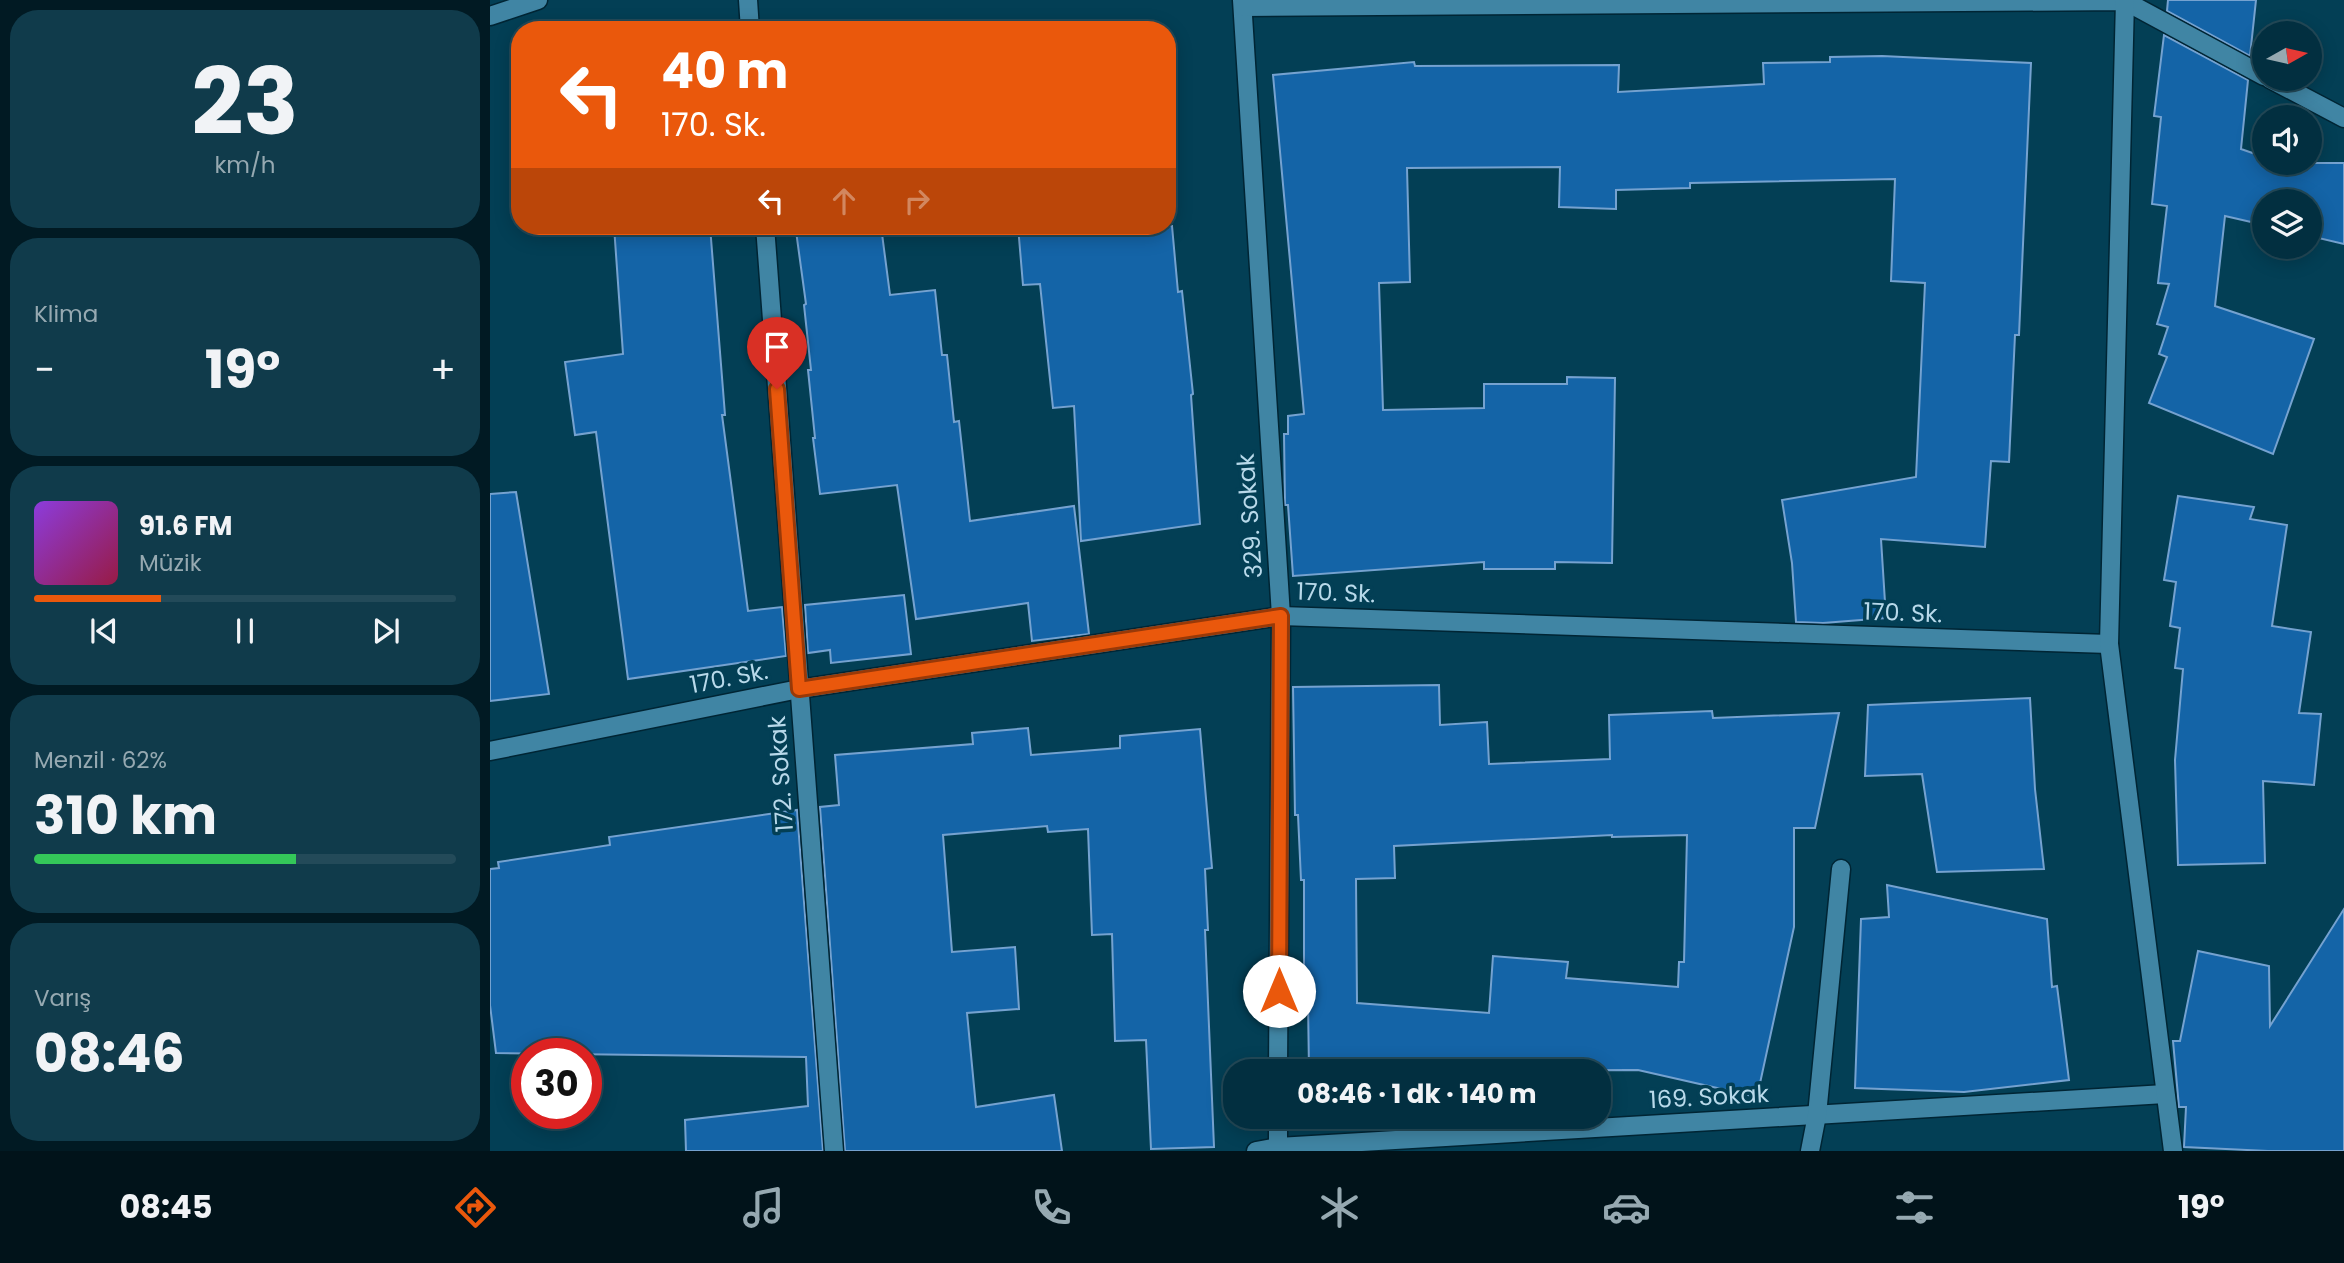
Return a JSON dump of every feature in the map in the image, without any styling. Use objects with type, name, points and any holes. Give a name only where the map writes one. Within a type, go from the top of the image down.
[{"type":"street","points":[[490,16],[538,0]]},
{"type":"street","points":[[748,0],[749,21]]},
{"type":"street","points":[[2125,0],[2109,644],[2173,1151]]},
{"type":"street","points":[[1242,3],[2125,0],[2252,69]]},
{"type":"street","name":"329. Sokak","points":[[1242,3],[1281,616],[1278,1059]]},
{"type":"street","points":[[2293,91],[2344,118]]},
{"type":"street","name":"172. Sokak","points":[[766,235],[834,1151]]},
{"type":"street","name":"170. Sk.","points":[[490,751],[799,689],[1281,616],[2109,644]]},
{"type":"street","points":[[1810,1151],[1818,1115],[1841,869]]},
{"type":"street","name":"169. Sokak","points":[[1256,1151],[2165,1094]]},
{"type":"street","points":[[1278,1129],[1278,1149]]},
{"type":"building","points":[[2168,0],[2256,0],[2250,56],[2167,11]]},
{"type":"building","points":[[2164,35],[2248,80],[2241,149],[2252,153],[2252,175],[2322,175],[2322,163],[2344,163],[2344,244],[2322,239],[2322,189],[2252,189],[2252,222],[2225,216],[2215,306],[2314,339],[2273,454],[2149,403],[2167,357],[2159,354],[2168,327],[2157,324],[2169,284],[2158,283],[2167,206],[2152,204],[2161,117],[2154,116]]},
{"type":"building","points":[[1882,56],[2031,63],[2019,335],[2015,335],[2009,462],[1991,461],[1985,547],[1881,539],[1886,618],[1823,623],[1796,622],[1792,563],[1782,500],[1916,477],[1925,283],[1891,281],[1895,179],[1690,183],[1690,188],[1616,190],[1616,209],[1559,207],[1560,167],[1407,168],[1410,282],[1379,283],[1383,410],[1484,408],[1484,384],[1567,384],[1567,377],[1615,378],[1612,563],[1555,562],[1555,569],[1484,569],[1484,562],[1293,576],[1288,505],[1285,505],[1284,434],[1288,434],[1288,416],[1304,414],[1273,75],[1414,62],[1415,66],[1619,65],[1618,92],[1764,84],[1763,63],[1830,62],[1830,57]]},
{"type":"building","points":[[615,235],[711,235],[725,415],[722,415],[748,611],[782,607],[786,656],[628,679],[596,432],[575,435],[565,362],[623,354]]},
{"type":"building","points":[[797,235],[882,235],[890,295],[935,290],[942,355],[947,355],[954,422],[959,421],[970,521],[1074,506],[1089,634],[1032,641],[1028,603],[916,619],[897,485],[820,494],[813,438],[806,304]]},
{"type":"building","points":[[1019,235],[1173,235],[1193,394],[1200,524],[1081,541],[1074,406],[1053,408],[1040,284],[1023,285]]},
{"type":"building","points":[[516,492],[549,694],[490,701],[490,494]]},
{"type":"building","points":[[2178,496],[2254,507],[2250,519],[2287,525],[2272,626],[2311,632],[2299,713],[2321,714],[2314,785],[2263,781],[2265,863],[2178,865],[2175,760],[2183,669],[2175,668],[2180,628],[2170,626],[2176,582],[2164,580]]},
{"type":"building","points":[[904,595],[911,654],[831,663],[830,650],[808,653],[805,605]]},
{"type":"building","points":[[1439,685],[1440,725],[1487,722],[1489,764],[1610,759],[1609,715],[1712,711],[1713,718],[1839,713],[1815,828],[1794,828],[1794,927],[1757,1097],[1638,1070],[1611,1070],[1611,1059],[1309,1059],[1308,1002],[1304,1002],[1304,880],[1301,880],[1298,815],[1295,815],[1293,687]],"holes":[[[1612,835],[1687,835],[1684,962],[1679,962],[1678,987],[1566,978],[1568,962],[1493,956],[1489,1013],[1357,1003],[1356,879],[1395,878],[1394,846]]]},
{"type":"building","points":[[2030,698],[2035,789],[2044,869],[1937,872],[1922,774],[1865,776],[1868,705]]},
{"type":"building","points":[[1028,728],[1031,755],[1120,748],[1120,736],[1200,729],[1212,868],[1205,869],[1208,930],[1205,930],[1214,1147],[1151,1149],[1146,1040],[1115,1041],[1112,934],[1092,935],[1088,829],[1048,832],[1047,826],[943,835],[952,952],[1015,947],[1019,1009],[967,1013],[976,1107],[1054,1095],[1062,1151],[845,1151],[820,807],[839,805],[835,755],[973,744],[972,733]]},
{"type":"building","points":[[797,810],[823,1151],[686,1151],[685,1120],[808,1106],[806,1057],[602,1054],[602,1038],[511,1038],[511,1053],[496,1053],[490,1005],[490,869],[499,868],[498,862],[610,845],[609,837]]},
{"type":"building","points":[[1887,885],[2047,919],[2052,987],[2057,986],[2069,1080],[1964,1092],[1855,1088],[1861,919],[1889,917]]},
{"type":"building","points":[[2344,909],[2344,1151],[2184,1147],[2186,1107],[2179,1107],[2173,1041],[2180,1041],[2198,951],[2269,966],[2270,1026]]},
{"type":"route","points":[[777,389],[799,689],[1281,616],[1279,991]]}]
